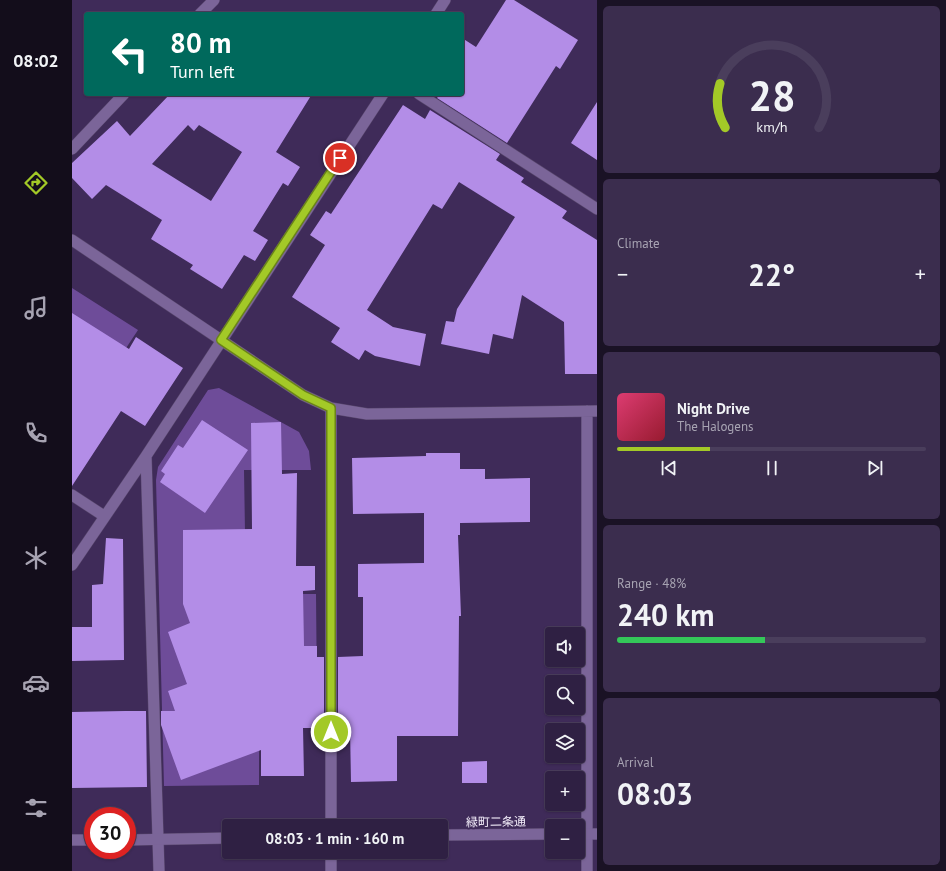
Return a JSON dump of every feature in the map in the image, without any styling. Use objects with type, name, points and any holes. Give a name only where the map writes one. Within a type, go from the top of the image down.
[{"type":"street","points":[[202,12],[214,0]]},
{"type":"street","points":[[437,12],[445,0]]},
{"type":"street","points":[[72,149],[122,96]]},
{"type":"street","points":[[72,565],[146,456],[382,96]]},
{"type":"street","points":[[422,96],[597,209]]},
{"type":"street","points":[[72,240],[303,395],[331,408],[367,414],[592,411],[587,871]]},
{"type":"street","points":[[331,408],[331,819]]},
{"type":"street","points":[[146,456],[159,871]]},
{"type":"street","points":[[72,495],[104,516]]},
{"type":"street","name":"緑町二条通","points":[[448,835],[545,834]]},
{"type":"street","points":[[136,840],[222,838]]},
{"type":"street","points":[[72,840],[84,840]]},
{"type":"street","points":[[331,859],[331,871]]},
{"type":"shaded area","points":[[72,288],[138,330],[95,395],[72,381]]},
{"type":"shaded area","points":[[219,388],[299,432],[309,451],[311,470],[244,470],[245,532],[240,594],[316,594],[317,699],[259,699],[259,785],[164,786],[156,480],[158,467],[208,390]]},
{"type":"building","points":[[506,0],[514,0],[578,40],[560,69],[556,66],[507,143],[437,98],[438,96],[464,96],[464,39],[476,47]]},
{"type":"building","points":[[168,96],[311,96],[276,152],[300,167],[288,186],[283,183],[253,231],[268,240],[255,261],[244,255],[222,289],[190,269],[193,265],[151,239],[162,220],[106,185],[92,199],[72,178],[72,163],[117,121],[130,136]],"holes":[[[188,125],[194,131],[199,125],[242,152],[211,201],[152,164]]]},
{"type":"building","points":[[597,102],[597,160],[571,143]]},
{"type":"building","points":[[403,105],[425,119],[430,110],[500,154],[496,160],[524,178],[521,182],[567,211],[562,218],[597,240],[597,374],[565,374],[564,322],[522,295],[513,339],[493,334],[489,354],[441,344],[446,321],[454,322],[457,309],[515,217],[459,182],[442,209],[433,204],[367,310],[393,327],[426,334],[420,366],[375,356],[365,350],[359,360],[331,342],[340,328],[292,297],[325,245],[310,235],[326,211],[331,214]]},
{"type":"building","points":[[72,313],[129,349],[136,337],[183,368],[145,426],[121,411],[72,486]]},
{"type":"building","points":[[202,420],[248,450],[205,513],[160,482],[165,474],[161,471],[178,445],[183,448]]},
{"type":"building","points":[[281,422],[282,474],[297,473],[296,566],[315,566],[315,590],[303,591],[304,646],[317,646],[317,657],[324,657],[324,728],[303,728],[304,776],[261,776],[261,750],[181,780],[161,725],[161,711],[175,711],[168,691],[187,684],[168,632],[190,623],[183,604],[183,530],[252,529],[251,423]]},
{"type":"building","points":[[426,453],[460,453],[460,469],[485,469],[485,479],[530,478],[530,522],[460,523],[460,535],[458,535],[461,616],[459,616],[458,736],[397,736],[397,781],[351,782],[350,728],[338,728],[338,657],[363,656],[363,597],[358,597],[358,564],[424,563],[424,513],[353,514],[352,458],[426,456]]},
{"type":"building","points":[[106,538],[123,539],[124,660],[72,661],[72,627],[92,627],[92,585],[103,584]]},
{"type":"building","points":[[146,711],[147,787],[72,788],[72,712]]},
{"type":"building","points":[[487,761],[487,783],[462,783],[462,762]]},
{"type":"route","points":[[331,732],[331,408],[303,395],[221,340],[340,158]]}]
